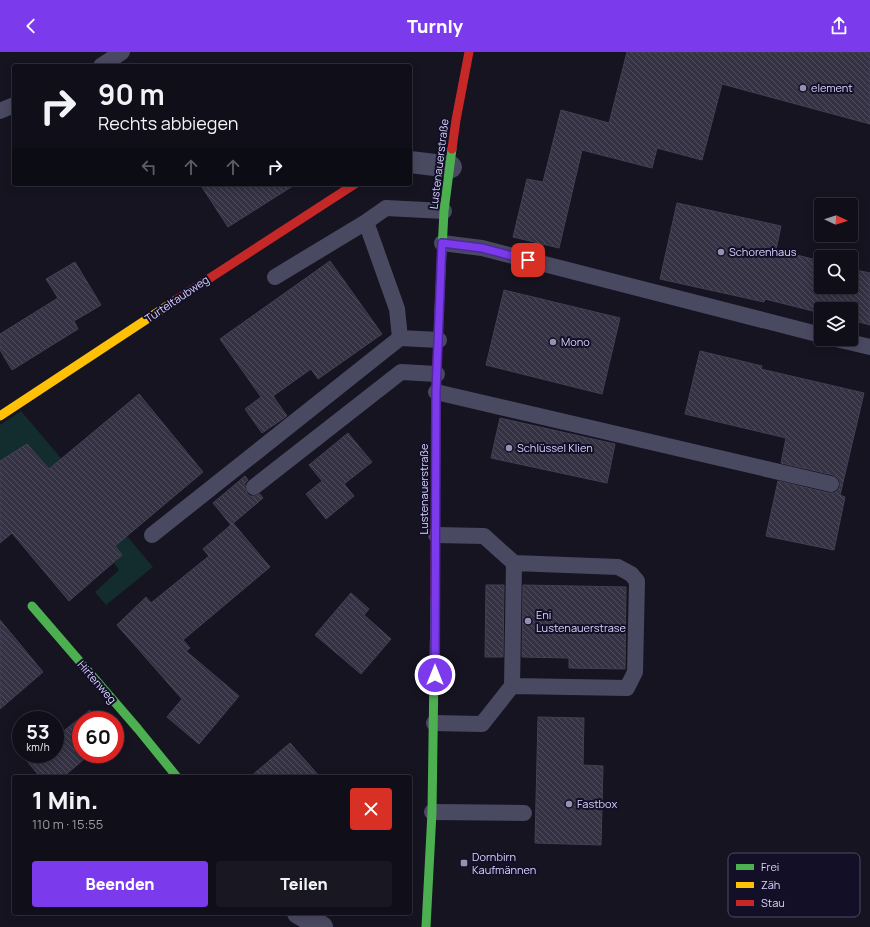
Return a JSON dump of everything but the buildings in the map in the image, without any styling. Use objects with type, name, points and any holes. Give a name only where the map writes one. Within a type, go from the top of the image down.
[{"type":"main road","name":"Lustenauerstraße","points":[[426,927],[432,812],[436,535],[436,392],[442,243],[444,211],[456,120],[469,52]]},
{"type":"main road","name":"Turteltaubweg","points":[[0,416],[255,248],[338,189],[348,186]]},
{"type":"main road","name":"Hirtenweg","points":[[32,606],[138,729],[175,775]]},
{"type":"street","points":[[412,162],[451,167]]},
{"type":"street","points":[[301,915],[322,927]]},
{"type":"lane","points":[[104,64],[122,52]]},
{"type":"lane","points":[[0,111],[12,106]]},
{"type":"lane","points":[[275,277],[366,222],[386,208],[444,211]]},
{"type":"lane","points":[[366,222],[397,309],[400,338]]},
{"type":"lane","points":[[442,243],[482,248],[814,333]]},
{"type":"lane","points":[[152,535],[400,338],[438,340]]},
{"type":"lane","points":[[858,344],[870,347]]},
{"type":"lane","points":[[254,486],[401,372],[437,374]]},
{"type":"lane","points":[[436,392],[830,484]]},
{"type":"lane","points":[[436,535],[484,536],[514,563],[618,567],[631,574],[637,581],[635,672],[626,688],[512,686]]},
{"type":"lane","points":[[434,723],[482,724],[512,686],[514,563]]},
{"type":"lane","points":[[432,812],[524,813]]},
{"type":"green space","points":[[21,411],[153,567],[106,605],[95,592],[119,570],[114,563],[122,555],[86,513],[33,558],[21,543],[64,486],[27,444],[0,466],[0,425]]},
{"type":"traffic: fast","points":[[439,311],[444,211],[452,149]]},
{"type":"traffic: fast","points":[[426,927],[432,812],[435,599]]},
{"type":"traffic: fast","points":[[32,606],[138,729],[175,775]]},
{"type":"traffic: slow","points":[[0,416],[176,300]]},
{"type":"traffic: jam","points":[[452,149],[469,52]]},
{"type":"traffic: jam","points":[[176,300],[352,186]]},
{"type":"traffic: jam","points":[[435,599],[436,392],[439,311]]},
{"type":"place","name":"element","points":[[803,88]]},
{"type":"place","name":"Schorenhaus","points":[[721,252]]},
{"type":"place","name":"Mono","points":[[553,342]]},
{"type":"place","name":"Schlüssel Klien","points":[[509,448]]},
{"type":"place","name":"Eni Lustenauerstrase","points":[[528,621]]},
{"type":"place","name":"Fastbox","points":[[569,804]]},
{"type":"place","name":"Dornbirn Kaufmännen","points":[[464,863]]},
{"type":"route","points":[[435,675],[436,392],[442,243],[482,248],[528,260]]}]
